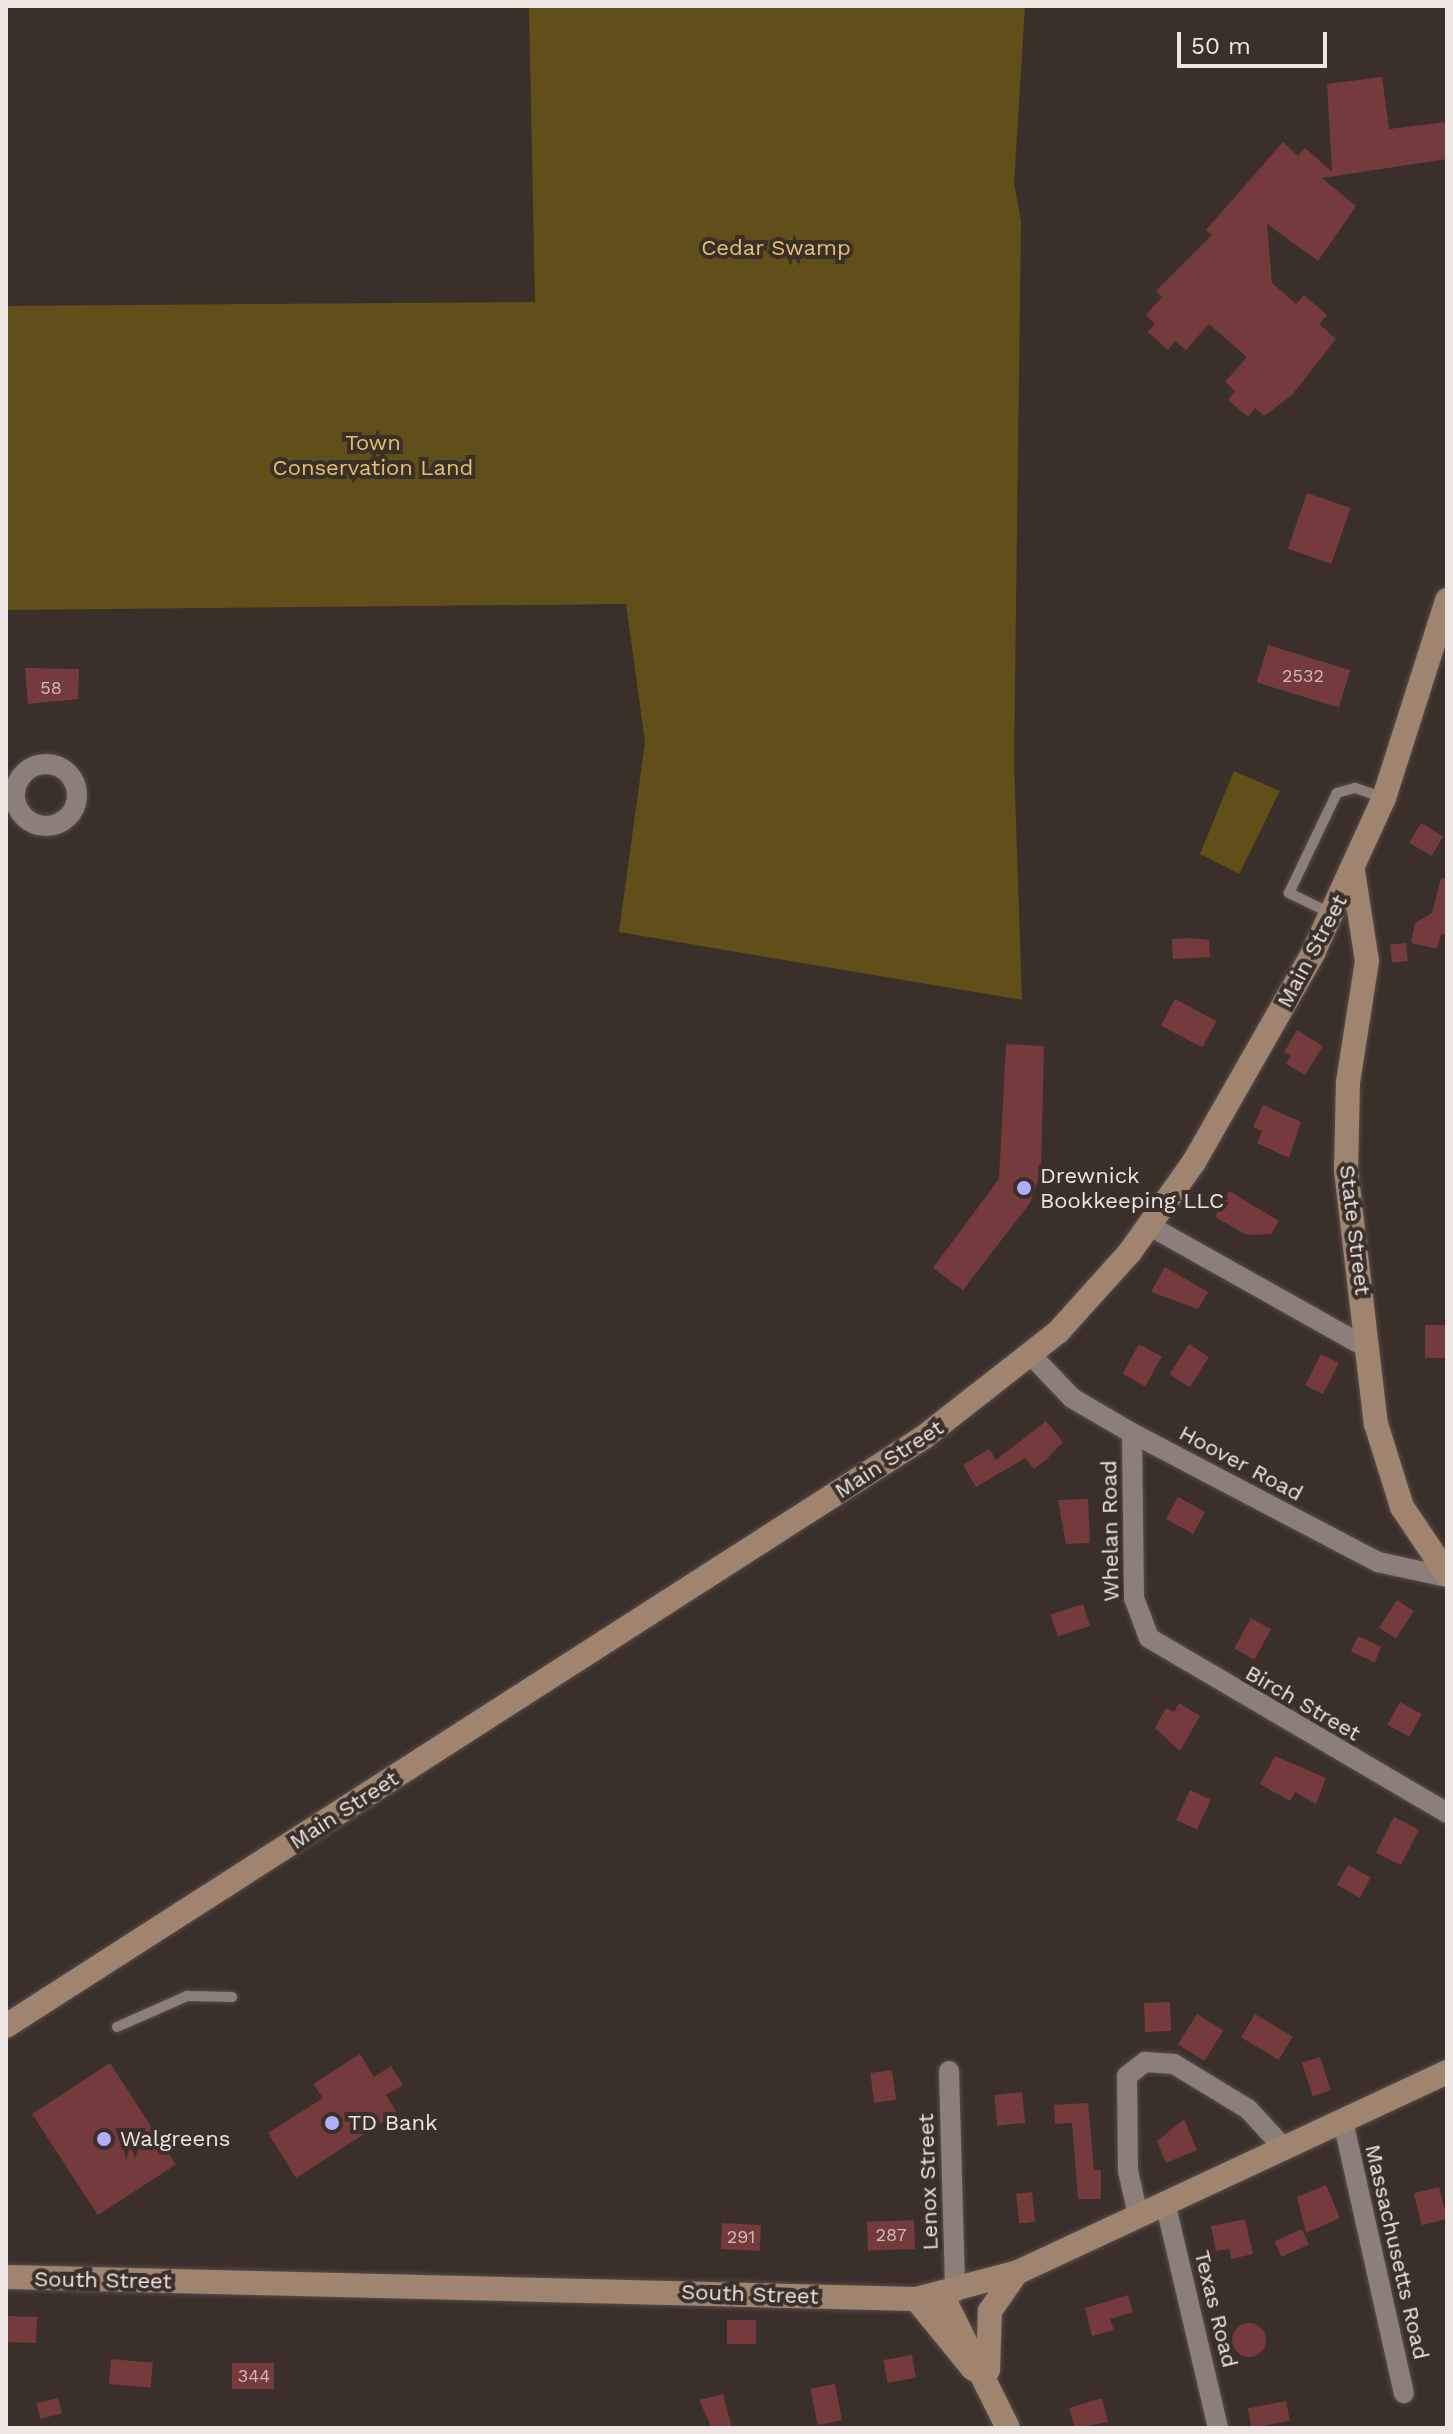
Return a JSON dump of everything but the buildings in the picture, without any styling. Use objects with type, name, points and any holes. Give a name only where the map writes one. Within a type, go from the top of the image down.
[{"type":"street","name":"Main Street","points":[[6,2026],[924,1437],[1032,1356],[1150,1226],[1216,1128],[1353,871],[1384,798],[1447,600]]},
{"type":"street","name":"State Street","points":[[1353,871],[1367,961],[1345,1144],[1369,1349],[1390,1479],[1415,1531],[1447,1575]]},
{"type":"street","points":[[1150,1226],[1369,1349]]},
{"type":"street","name":"Hoover Road","points":[[1032,1356],[1072,1398],[1132,1433],[1378,1562],[1447,1575]]},
{"type":"street","name":"Whelan Road","points":[[1132,1433],[1134,1598],[1141,1627]]},
{"type":"street","name":"Birch Street","points":[[1141,1627],[1161,1648],[1447,1813]]},
{"type":"street","points":[[1138,2215],[1128,2171],[1127,2076],[1145,2062],[1174,2064],[1256,2115],[1283,2147]]},
{"type":"street","name":"Lenox Street","points":[[948,2294],[949,2071]]},
{"type":"street","name":"South Street","points":[[6,2277],[916,2299],[948,2294],[1018,2272],[1447,2072]]},
{"type":"street","name":"Massachusetts Road","points":[[1343,2121],[1404,2393]]},
{"type":"street","name":"Texas Road","points":[[1165,2202],[1218,2428]]},
{"type":"street","points":[[992,2392],[986,2328],[994,2301],[1018,2272]]},
{"type":"street","points":[[948,2294],[1008,2428]]},
{"type":"street","points":[[916,2299],[992,2392]]},
{"type":"lane","points":[[1332,914],[1289,893],[1337,793],[1355,788],[1384,798]]},
{"type":"lane","points":[[117,2027],[187,1996],[232,1997]]},
{"type":"green space","name":"Cedar Swamp","points":[[529,6],[1025,6],[1014,184],[1021,221],[1014,761],[1022,1000],[619,932],[645,742],[626,604],[6,610],[6,306],[535,302]]},
{"type":"green space","points":[[1234,771],[1280,791],[1239,874],[1200,854]]},
{"type":"place","name":"Drewnick Bookkeeping LLC","points":[[1024,1188]]},
{"type":"place","name":"TD Bank","points":[[332,2123]]},
{"type":"place","name":"Walgreens","points":[[104,2139]]},
{"type":"park label","name":"Town Conservation Land","points":[[373,454]]}]
